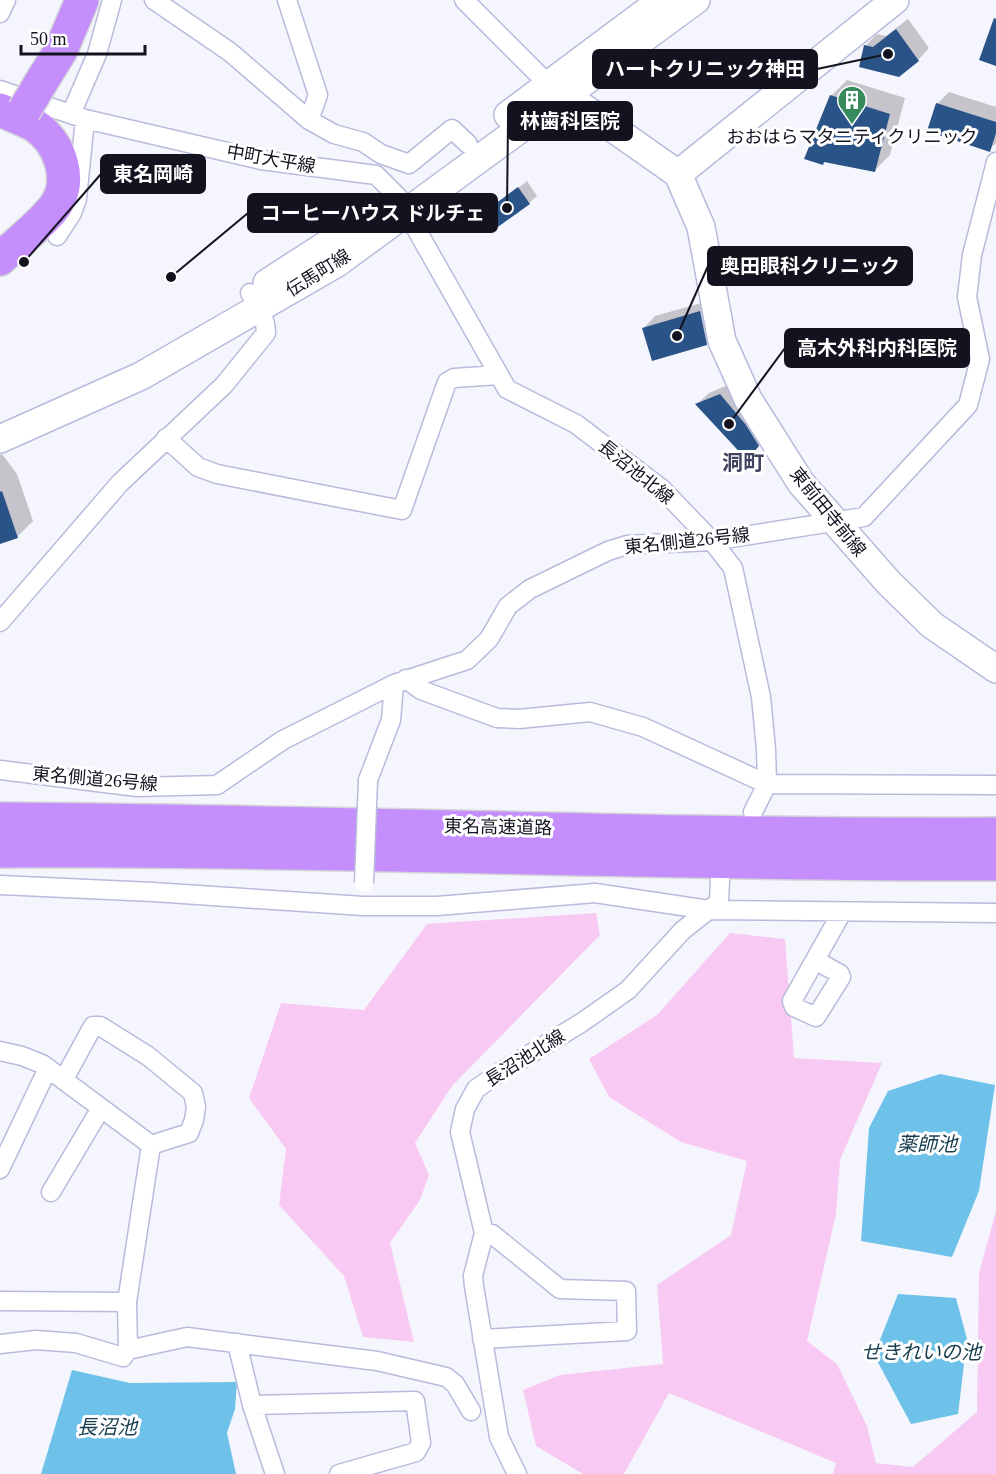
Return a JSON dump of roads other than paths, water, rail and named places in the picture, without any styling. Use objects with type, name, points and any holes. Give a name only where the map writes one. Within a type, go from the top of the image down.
[{"type":"highway","points":[[0,259],[54,208],[61,196],[64,179],[60,159],[50,139],[34,125],[2,122],[59,0]]},
{"type":"highway","points":[[20,84],[61,50],[82,0]]},
{"type":"highway","name":"東名高速道路","points":[[0,819],[996,834]]},
{"type":"highway","name":"東名高速道路","points":[[0,851],[153,850],[646,860],[996,864]]},
{"type":"street","points":[[0,13],[6,0]]},
{"type":"street","points":[[57,236],[72,213],[77,199],[78,116],[112,0]]},
{"type":"street","points":[[154,0],[230,52],[309,120],[334,134],[363,142],[381,154],[409,164],[452,129],[468,144]]},
{"type":"street","points":[[287,0],[318,95],[309,120]]},
{"type":"street","points":[[464,0],[558,90],[678,174],[895,0]]},
{"type":"street","name":"伝馬町線","points":[[0,439],[141,376],[255,300],[362,223],[403,204],[481,156],[662,0]]},
{"type":"street","name":"伝馬町線","points":[[403,204],[468,144],[558,90],[696,0]]},
{"type":"street","name":"中町大平線","points":[[20,84],[78,116],[261,160],[376,175],[403,204]]},
{"type":"street","name":"東名側道26号線","points":[[0,770],[137,787],[217,785],[283,740],[400,681],[467,660],[489,639],[508,606],[530,589],[608,551],[627,545],[712,541],[864,517],[968,405],[980,360],[967,297],[972,255],[996,162]]},
{"type":"street","name":"東前田寺前線","points":[[678,174],[701,227],[722,341],[748,399],[801,483],[889,583],[932,625],[996,669]]},
{"type":"street","name":"長沼池北線","points":[[403,204],[507,389],[576,424],[662,489],[712,541],[733,568],[761,698],[767,784]]},
{"type":"street","points":[[0,622],[120,483],[224,386],[266,333],[266,326],[255,300]]},
{"type":"street","name":"伝馬町線","points":[[0,420],[137,358],[255,300]]},
{"type":"street","points":[[166,438],[198,467],[217,474],[402,510],[447,382],[454,378],[499,375]]},
{"type":"street","points":[[363,906],[368,780],[391,720],[400,681],[497,718],[519,719],[590,712],[643,727],[767,784],[996,785]]},
{"type":"street","points":[[753,812],[767,784]]},
{"type":"street","points":[[709,910],[719,902],[720,880]]},
{"type":"street","points":[[0,885],[153,892],[363,906],[437,906],[595,893],[709,910],[996,913]]},
{"type":"street","name":"長沼池北線","points":[[516,1474],[499,1437],[473,1276],[484,1233],[460,1132],[465,1109],[476,1089],[581,1023],[628,990],[683,930],[709,910]]},
{"type":"street","points":[[815,960],[842,912]]},
{"type":"street","points":[[64,1079],[93,1026],[100,1026],[148,1056],[193,1093],[196,1107],[189,1133],[151,1145]]},
{"type":"street","points":[[0,1051],[22,1056],[48,1068],[151,1145]]},
{"type":"street","points":[[0,1169],[48,1068]]},
{"type":"street","points":[[51,1192],[101,1108]]},
{"type":"street","points":[[0,1344],[36,1340],[76,1343],[123,1357],[128,1350],[127,1302],[151,1145]]},
{"type":"street","points":[[482,1339],[627,1331],[626,1291],[560,1288],[492,1234],[484,1233]]},
{"type":"street","points":[[0,1301],[127,1302]]},
{"type":"street","points":[[128,1350],[187,1337],[377,1361],[446,1377],[455,1384],[471,1411]]},
{"type":"street","points":[[237,1342],[252,1405],[275,1474]]},
{"type":"street","points":[[252,1405],[415,1401],[421,1443],[416,1452],[339,1474]]},
{"type":"water","name":"薬師池","points":[[940,1074],[995,1085],[979,1191],[952,1257],[861,1241],[869,1128],[888,1091]]},
{"type":"water","name":"せきれいの池","points":[[898,1294],[956,1298],[967,1339],[958,1414],[911,1424],[874,1355]]},
{"type":"water","name":"長沼池","points":[[72,1370],[130,1383],[237,1382],[235,1409],[227,1433],[236,1474],[41,1474]]},
{"type":"place","name":"ハートクリニック神田","points":[[888,54]]},
{"type":"place","name":"おおはらマタニティクリニック","points":[[852,126]]},
{"type":"place","name":"林歯科医院","points":[[507,208]]},
{"type":"place","name":"東名岡崎","points":[[24,262]]},
{"type":"place","name":"コーヒーハウス ドルチェ","points":[[171,277]]},
{"type":"place","name":"奥田眼科クリニック","points":[[677,336]]},
{"type":"place","name":"高木外科内科医院","points":[[729,424]]},
{"type":"district","name":"洞町","points":[[743,463]]}]
